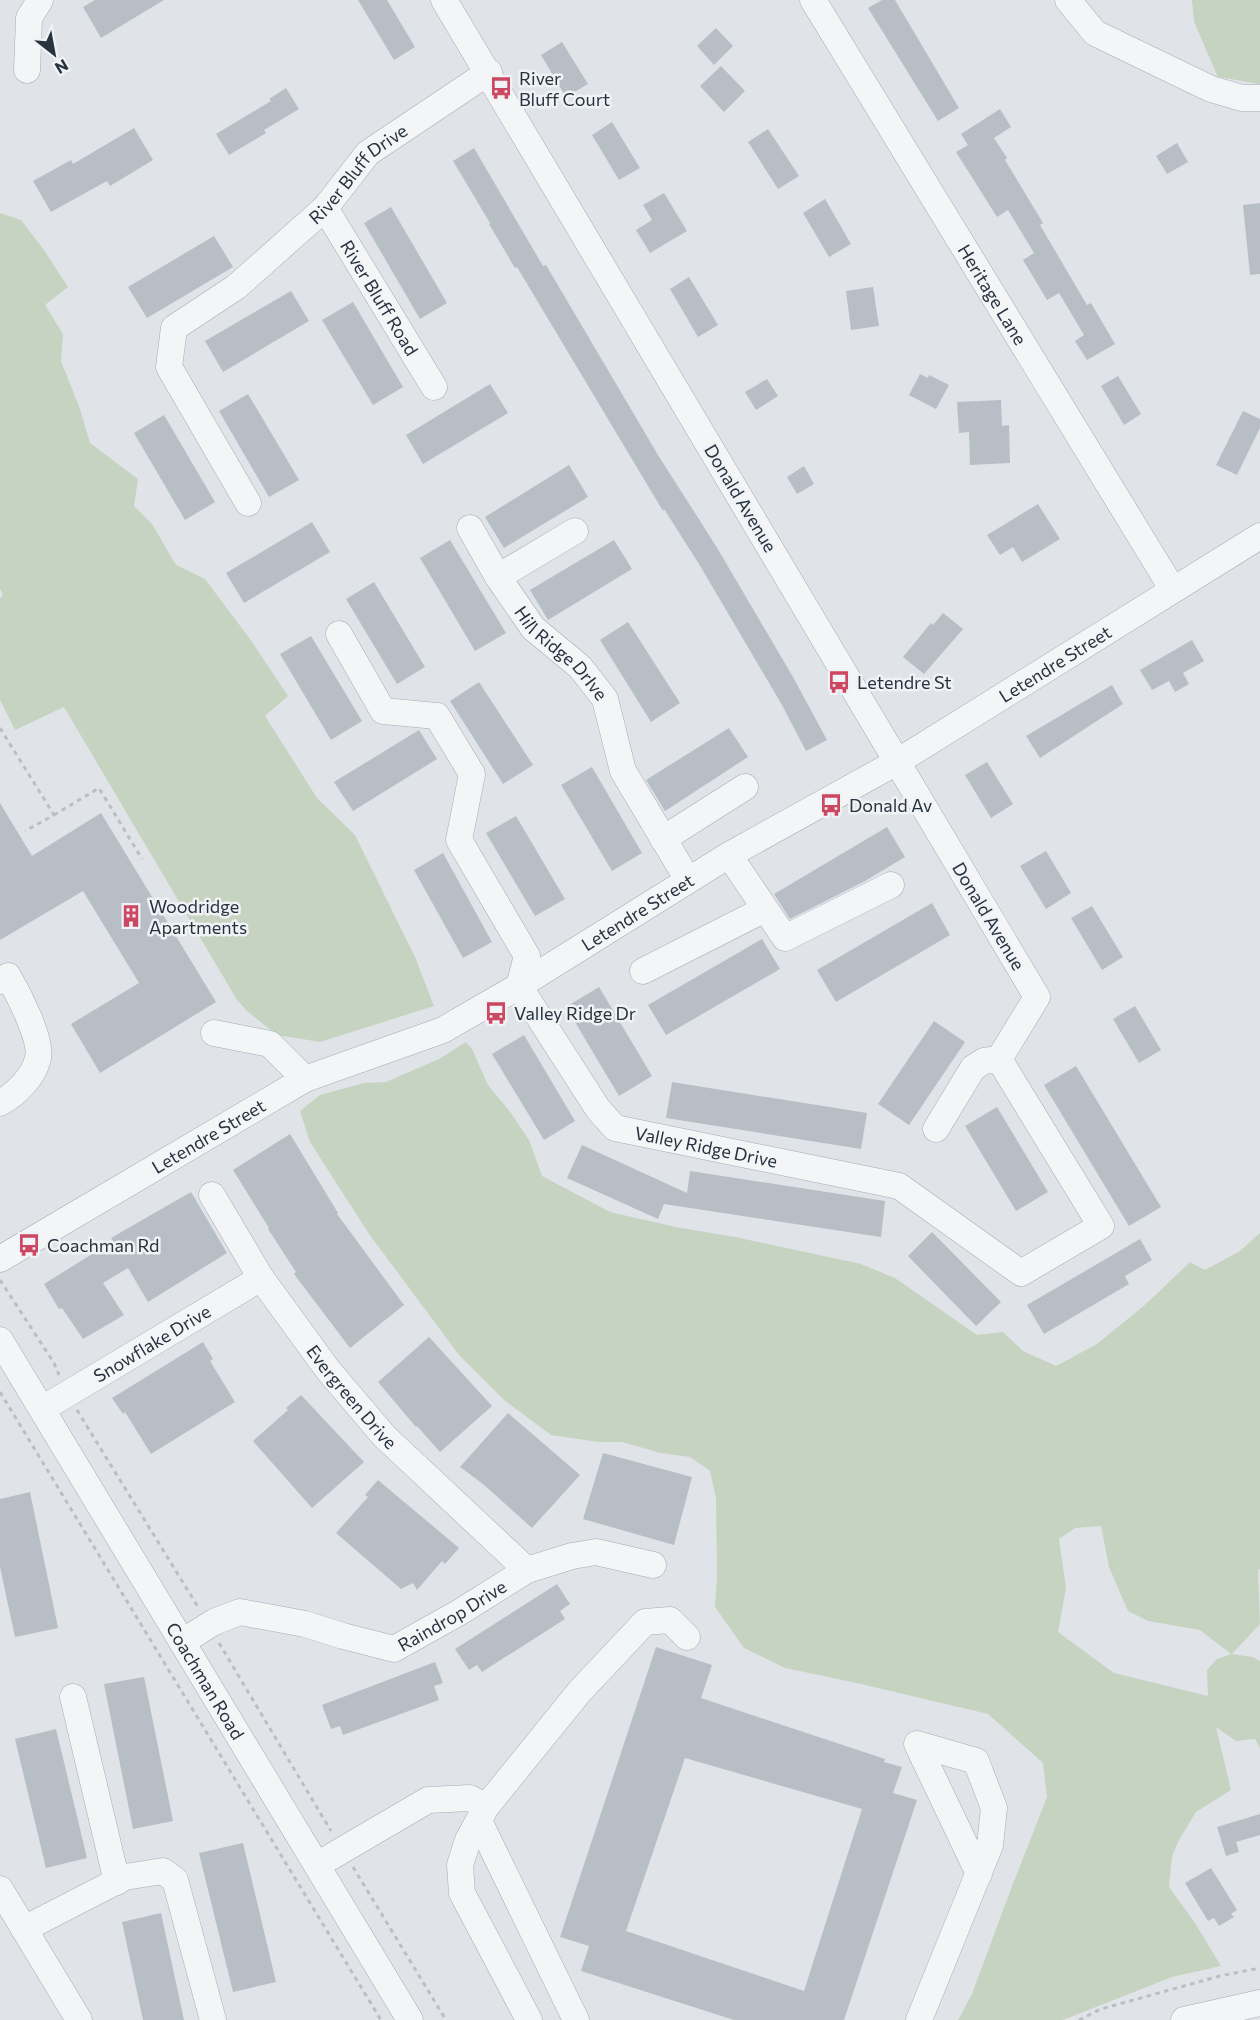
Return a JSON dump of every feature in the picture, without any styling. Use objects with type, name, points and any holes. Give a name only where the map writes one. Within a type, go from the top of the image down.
[{"type":"street","points":[[27,70],[29,18],[40,0]]},
{"type":"street","name":"Donald Avenue","points":[[444,0],[489,72],[1037,997],[999,1059]]},
{"type":"street","name":"Heritage Lane","points":[[813,0],[1173,590]]},
{"type":"street","points":[[1068,0],[1095,33],[1210,89],[1242,98],[1260,98]]},
{"type":"street","name":"River Bluff Drive","points":[[248,503],[169,367],[174,328],[236,287],[325,208],[368,153],[489,72]]},
{"type":"street","name":"River Bluff Road","points":[[325,208],[434,387]]},
{"type":"street","name":"Hill Ridge DrIve","points":[[470,528],[498,578],[533,628],[580,668],[605,699],[623,771],[688,880]]},
{"type":"street","points":[[498,578],[575,531]]},
{"type":"street","name":"Letendre Street","points":[[0,1259],[305,1079],[443,1030],[519,986],[729,855],[897,762],[1260,536]]},
{"type":"street","points":[[339,634],[383,711],[437,716],[472,774],[459,840],[527,956],[519,986]]},
{"type":"street","points":[[663,839],[745,787]]},
{"type":"street","points":[[729,855],[785,938],[891,885]]},
{"type":"street","points":[[643,971],[765,909]]},
{"type":"street","points":[[0,981],[8,976],[21,998],[33,1030],[38,1057],[30,1075],[12,1096],[0,1103]]},
{"type":"street","name":"Valley Ridge Drive","points":[[519,986],[598,1109],[615,1128],[899,1186],[1021,1273],[1101,1226],[999,1059]]},
{"type":"street","points":[[214,1033],[270,1044],[305,1079]]},
{"type":"street","points":[[936,1129],[973,1068],[984,1061],[999,1059]]},
{"type":"street","name":"Evergreen Drive","points":[[212,1195],[261,1278],[328,1370],[385,1437],[527,1570]]},
{"type":"street","name":"Snowflake Drive","points":[[42,1409],[261,1278]]},
{"type":"street","name":"Coachman Road","points":[[0,1340],[410,2020]]},
{"type":"street","name":"Raindrop Drive","points":[[182,1641],[208,1625],[240,1612],[305,1624],[394,1650],[527,1570],[572,1556],[596,1552],[653,1565]]},
{"type":"street","points":[[529,2020],[462,1893],[460,1865],[468,1839],[483,1814],[580,1691],[645,1622],[670,1620],[687,1637]]},
{"type":"street","points":[[73,1697],[117,1882]]},
{"type":"street","points":[[920,2020],[979,1874],[990,1845],[994,1808],[976,1761],[917,1744],[979,1874]]},
{"type":"street","points":[[317,1865],[428,1800],[470,1798],[483,1814],[576,2020]]},
{"type":"street","points":[[24,1929],[125,1877],[163,1871],[175,1880],[213,2020]]},
{"type":"street","points":[[0,1890],[79,2020]]},
{"type":"street","points":[[1184,2020],[1260,2003]]},
{"type":"path","points":[[0,728],[54,815]]},
{"type":"path","points":[[25,831],[99,788],[142,859]]},
{"type":"path","points":[[0,1280],[54,1363],[67,1394],[446,2020]]},
{"type":"path","points":[[0,1392],[381,2020]]},
{"type":"path","points":[[1079,2020],[1101,2009],[1220,1976],[1260,1968]]},
{"type":"green space","points":[[1192,0],[1260,0],[1260,84],[1218,77],[1194,22]]},
{"type":"green space","points":[[0,213],[21,220],[68,287],[45,305],[63,334],[61,361],[80,409],[90,443],[138,479],[134,506],[152,524],[176,565],[205,579],[250,639],[288,696],[265,716],[317,798],[355,835],[415,957],[434,1006],[320,1042],[277,1035],[237,1000],[64,707],[15,730],[0,700],[0,599],[3,594],[0,589]]},
{"type":"green space","points":[[466,1042],[472,1049],[488,1085],[529,1140],[542,1176],[610,1212],[861,1264],[895,1278],[977,1335],[1003,1332],[1023,1351],[1056,1366],[1097,1344],[1146,1304],[1190,1262],[1205,1270],[1240,1251],[1260,1233],[1260,1569],[1258,1570],[1260,1624],[1232,1654],[1253,1657],[1260,1661],[1260,1748],[1255,1739],[1236,1741],[1216,1727],[1231,1790],[1196,1812],[1172,1856],[1169,1887],[1195,1923],[1221,1966],[1172,1977],[1063,2020],[958,2020],[972,1994],[1047,1797],[1043,1763],[988,1714],[785,1668],[744,1648],[715,1607],[716,1498],[710,1471],[690,1457],[661,1453],[622,1442],[598,1442],[551,1435],[504,1400],[459,1355],[369,1234],[310,1142],[300,1111],[320,1095],[364,1083],[386,1082],[439,1059]],"holes":[[[1101,1526],[1109,1567],[1128,1611],[1148,1621],[1200,1630],[1231,1654],[1217,1659],[1207,1670],[1208,1696],[1114,1673],[1058,1632],[1066,1588],[1059,1539],[1075,1528]]]},
{"type":"building","points":[[95,0],[164,0],[101,38],[83,7]]},
{"type":"building","points":[[358,0],[387,0],[415,47],[394,60]]},
{"type":"building","points":[[882,0],[895,0],[959,108],[938,121],[868,8]]},
{"type":"building","points":[[716,28],[733,46],[714,65],[697,46]]},
{"type":"building","points":[[562,42],[588,84],[566,97],[541,55]]},
{"type":"building","points":[[721,66],[745,91],[724,112],[700,86]]},
{"type":"building","points":[[286,88],[299,109],[264,130],[266,133],[229,155],[216,134],[271,101],[269,99]]},
{"type":"building","points":[[1000,109],[1011,127],[994,138],[1043,223],[1040,225],[1087,305],[1091,303],[1115,344],[1087,360],[1075,341],[1084,335],[1059,293],[1047,300],[1023,260],[1034,253],[1008,210],[997,217],[956,152],[968,145],[961,134]]},
{"type":"building","points":[[612,122],[640,168],[619,180],[592,135]]},
{"type":"building","points":[[134,128],[153,160],[110,186],[107,181],[51,212],[33,181],[71,160],[73,164]]},
{"type":"building","points":[[768,129],[799,176],[778,189],[748,142]]},
{"type":"building","points":[[1177,143],[1188,162],[1167,174],[1156,156]]},
{"type":"building","points":[[474,148],[543,266],[546,265],[658,455],[716,546],[827,740],[806,751],[782,705],[699,564],[664,509],[663,511],[517,267],[515,268],[453,161]]},
{"type":"building","points":[[664,193],[687,231],[650,253],[636,230],[652,220],[643,205]]},
{"type":"building","points":[[825,199],[851,244],[829,257],[803,213]]},
{"type":"building","points":[[1260,203],[1260,274],[1250,275],[1243,205]]},
{"type":"building","points":[[391,207],[447,303],[420,319],[364,223]]},
{"type":"building","points":[[214,236],[233,267],[147,318],[128,287]]},
{"type":"building","points":[[689,277],[718,325],[698,337],[670,289]]},
{"type":"building","points":[[873,287],[879,326],[851,330],[846,291]]},
{"type":"building","points":[[291,291],[309,321],[223,372],[205,341]]},
{"type":"building","points":[[353,302],[403,387],[373,405],[322,320]]},
{"type":"building","points":[[920,374],[928,378],[929,375],[949,385],[936,409],[909,395]]},
{"type":"building","points":[[1118,376],[1141,414],[1124,425],[1101,386]]},
{"type":"building","points":[[767,379],[778,396],[756,410],[745,392]]},
{"type":"building","points":[[490,384],[508,413],[423,464],[406,435]]},
{"type":"building","points":[[248,394],[299,480],[269,497],[219,411]]},
{"type":"building","points":[[1001,400],[1002,426],[1009,425],[1010,463],[970,465],[969,432],[959,433],[957,402]]},
{"type":"building","points":[[1243,411],[1260,419],[1260,428],[1237,475],[1216,465]]},
{"type":"building","points":[[164,415],[215,502],[185,520],[134,433]]},
{"type":"building","points":[[569,465],[588,497],[504,548],[485,517]]},
{"type":"building","points":[[804,466],[814,484],[797,494],[787,477]]},
{"type":"building","points":[[1038,504],[1060,539],[1022,562],[1013,547],[1000,555],[987,535]]},
{"type":"building","points":[[312,522],[330,552],[244,603],[226,573]]},
{"type":"building","points":[[450,540],[506,633],[475,651],[420,558]]},
{"type":"building","points":[[614,540],[632,569],[548,620],[530,590]]},
{"type":"building","points":[[374,582],[425,667],[397,684],[346,599]]},
{"type":"building","points":[[943,613],[963,629],[924,674],[903,657],[931,623],[933,625]]},
{"type":"building","points":[[628,622],[680,703],[651,722],[600,640]]},
{"type":"building","points":[[311,636],[362,721],[331,740],[280,654]]},
{"type":"building","points":[[1192,640],[1204,661],[1183,673],[1189,684],[1175,692],[1169,681],[1152,690],[1140,670]]},
{"type":"building","points":[[479,682],[533,765],[503,784],[450,701]]},
{"type":"building","points":[[1112,685],[1123,704],[1040,758],[1026,736]]},
{"type":"building","points":[[729,728],[748,757],[665,811],[646,780]]},
{"type":"building","points":[[419,730],[437,759],[353,811],[334,782]]},
{"type":"building","points":[[987,762],[1013,804],[991,818],[965,775]]},
{"type":"building","points":[[592,767],[642,853],[612,871],[561,785]]},
{"type":"building","name":"Woodridge Apartments","points":[[0,803],[32,856],[101,813],[216,1002],[100,1073],[71,1024],[139,983],[83,891],[0,940]]},
{"type":"building","points":[[516,816],[565,899],[535,916],[486,833]]},
{"type":"building","points":[[887,827],[905,857],[865,881],[790,919],[774,894]]},
{"type":"building","points":[[1046,851],[1071,893],[1046,909],[1020,866]]},
{"type":"building","points":[[443,853],[492,942],[463,958],[414,870]]},
{"type":"building","points":[[932,903],[950,935],[836,1002],[817,970]]},
{"type":"building","points":[[1092,906],[1123,957],[1102,970],[1071,918]]},
{"type":"building","points":[[762,939],[780,969],[666,1035],[648,1005]]},
{"type":"building","points":[[599,987],[652,1076],[619,1096],[566,1007]]},
{"type":"building","points":[[1135,1006],[1161,1050],[1139,1063],[1113,1019]]},
{"type":"building","points":[[934,1021],[965,1042],[909,1125],[878,1104]]},
{"type":"building","points":[[524,1035],[575,1121],[544,1140],[492,1054]]},
{"type":"building","points":[[1076,1066],[1161,1207],[1129,1226],[1044,1085]]},
{"type":"building","points":[[672,1082],[867,1113],[861,1149],[666,1118]]},
{"type":"building","points":[[997,1107],[1048,1192],[1016,1211],[965,1126]]},
{"type":"building","points":[[290,1134],[337,1214],[404,1305],[350,1348],[294,1274],[296,1272],[233,1170]]},
{"type":"building","points":[[582,1145],[687,1193],[690,1171],[885,1201],[881,1237],[664,1204],[658,1219],[567,1178]]},
{"type":"building","points":[[191,1192],[227,1253],[148,1302],[128,1268],[103,1283],[124,1315],[83,1339],[62,1308],[59,1309],[44,1284],[113,1241],[111,1238]]},
{"type":"building","points":[[932,1232],[1001,1302],[976,1326],[908,1256]]},
{"type":"building","points":[[1140,1239],[1152,1260],[1125,1276],[1129,1284],[1044,1334],[1027,1305]]},
{"type":"building","points":[[429,1337],[492,1406],[440,1452],[378,1382]]},
{"type":"building","points":[[203,1342],[213,1359],[210,1361],[235,1402],[151,1454],[125,1412],[123,1414],[112,1398]]},
{"type":"building","points":[[301,1395],[364,1462],[312,1508],[253,1441],[288,1410],[286,1408]]},
{"type":"building","points":[[508,1413],[580,1475],[532,1528],[483,1484],[460,1467]]},
{"type":"building","points":[[603,1453],[692,1477],[674,1545],[583,1519]]},
{"type":"building","points":[[378,1480],[459,1548],[445,1564],[442,1561],[417,1590],[413,1583],[401,1589],[336,1533],[368,1497],[365,1495]]},
{"type":"building","points":[[30,1492],[58,1628],[15,1637],[0,1567],[0,1499]]},
{"type":"building","points":[[557,1584],[570,1604],[560,1611],[565,1619],[482,1672],[477,1665],[469,1670],[455,1649]]},
{"type":"building","points":[[656,1647],[712,1665],[701,1698],[885,1759],[884,1762],[902,1767],[893,1793],[917,1800],[844,2020],[734,2020],[581,1971],[589,1946],[560,1937]],"holes":[[[685,1758],[862,1809],[804,1991],[626,1931]]]},
{"type":"building","points":[[435,1662],[443,1683],[434,1686],[439,1700],[343,1735],[340,1726],[331,1729],[322,1705]]},
{"type":"building","points":[[144,1677],[173,1821],[133,1829],[104,1684]]},
{"type":"building","points":[[56,1729],[87,1858],[46,1868],[15,1739]]},
{"type":"building","points":[[1260,1814],[1260,1835],[1236,1842],[1239,1852],[1226,1856],[1217,1827]]},
{"type":"building","points":[[243,1843],[276,1982],[233,1992],[199,1853]]},
{"type":"building","points":[[1211,1868],[1237,1910],[1231,1914],[1234,1917],[1219,1926],[1214,1918],[1208,1921],[1185,1883]]},
{"type":"building","points":[[161,1913],[184,2020],[143,2020],[122,1922]]},
{"type":"place","name":"River Bluff Court","points":[[501,88]]},
{"type":"place","name":"Letendre St","points":[[839,682]]},
{"type":"place","name":"Donald Av","points":[[831,805]]},
{"type":"place","name":"Woodridge Apartments","points":[[131,916]]},
{"type":"place","name":"Valley Ridge Dr","points":[[496,1013]]},
{"type":"place","name":"Coachman Rd","points":[[29,1245]]}]
